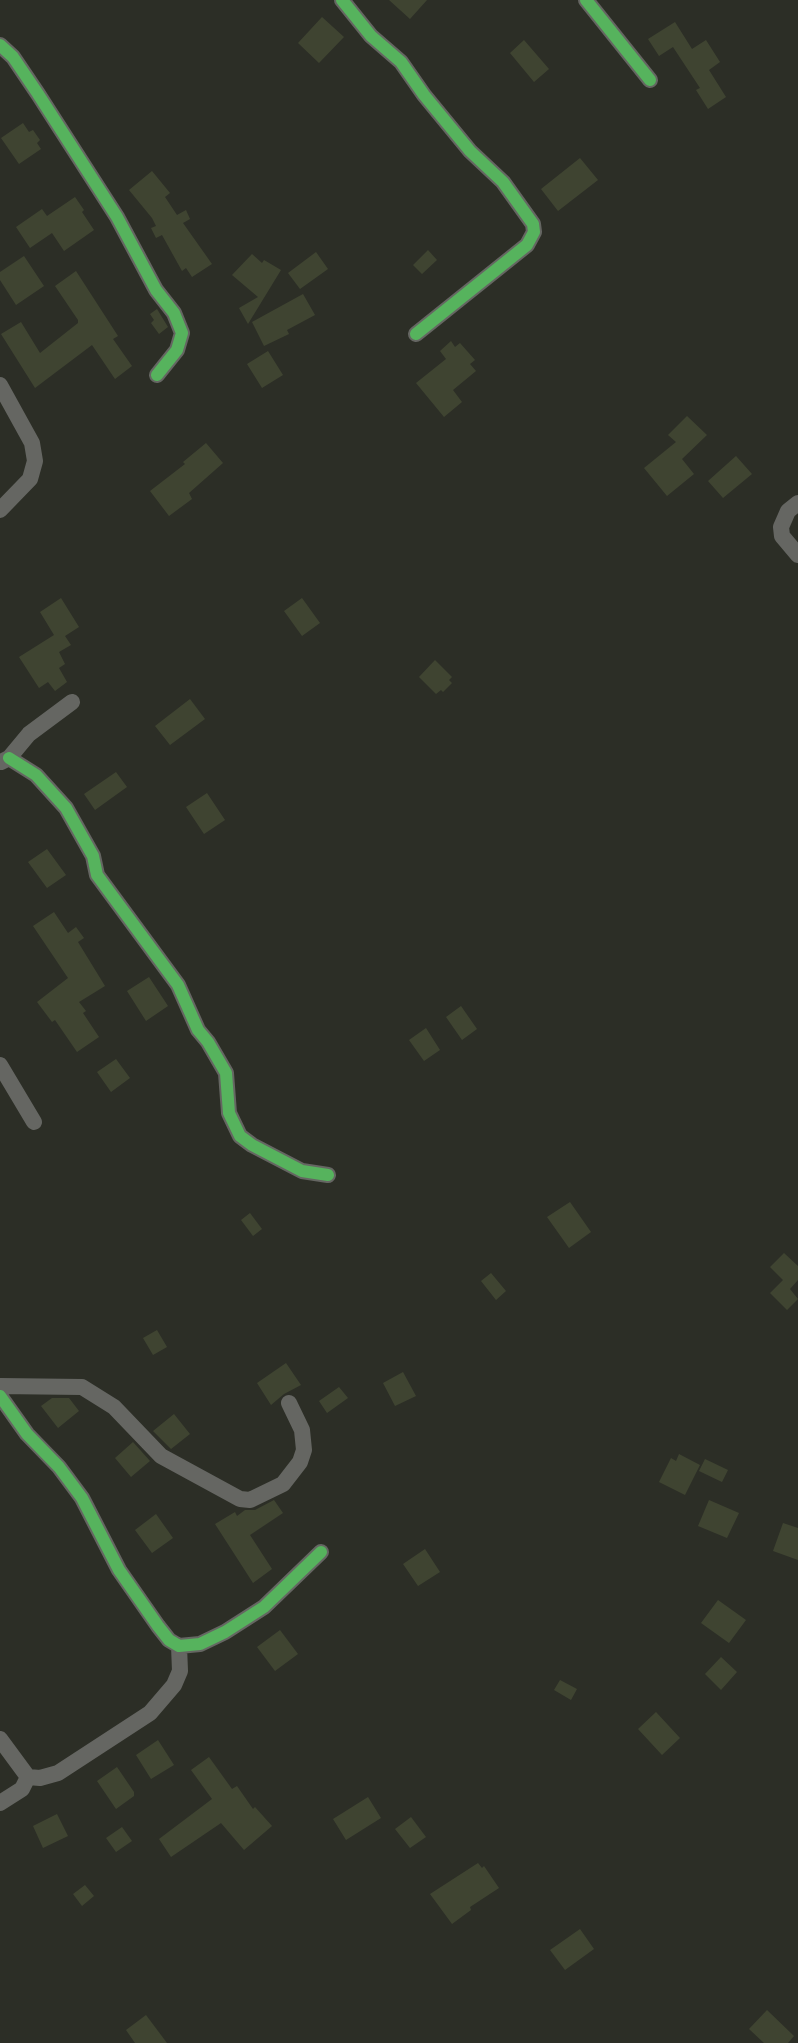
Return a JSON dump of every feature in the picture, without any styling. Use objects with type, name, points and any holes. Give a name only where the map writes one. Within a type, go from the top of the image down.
[{"type":"street","points":[[342,0],[371,36],[401,62],[465,144],[503,182],[533,224],[534,232],[527,245],[416,334]]},
{"type":"street","points":[[586,0],[650,80]]},
{"type":"street","points":[[0,45],[13,57],[38,94],[117,217],[156,290],[174,313],[182,333],[177,350],[157,375]]},
{"type":"street","points":[[0,385],[32,443],[35,461],[30,479],[0,510]]},
{"type":"street","points":[[798,503],[788,511],[781,527],[782,536],[798,555]]},
{"type":"street","points":[[72,702],[29,734],[4,761],[36,775],[66,808],[93,856],[97,875],[178,985],[198,1030],[226,1073],[229,1113],[240,1136],[302,1171],[328,1175]]},
{"type":"street","points":[[0,1065],[34,1122]]},
{"type":"street","points":[[0,1386],[82,1387],[114,1407],[161,1456],[240,1499],[250,1500],[283,1484],[300,1462],[304,1450],[302,1430],[289,1403]]},
{"type":"street","points":[[0,1396],[27,1434],[59,1467],[82,1498],[119,1570],[169,1640],[179,1646],[200,1644],[264,1607],[321,1552]]},
{"type":"street","points":[[0,1739],[28,1777],[40,1778],[58,1773],[150,1713],[174,1685],[180,1671],[179,1646]]},
{"type":"street","points":[[0,1803],[22,1789],[28,1777]]},
{"type":"building","points":[[389,0],[427,0],[410,19]]},
{"type":"building","points":[[322,17],[344,37],[319,63],[298,43]]},
{"type":"building","points":[[675,22],[692,49],[706,40],[720,62],[709,70],[726,97],[708,109],[696,90],[700,88],[673,47],[659,56],[648,39]]},
{"type":"building","points":[[524,40],[549,69],[534,82],[510,53]]},
{"type":"building","points":[[23,123],[40,140],[37,143],[41,149],[19,164],[1,138]]},
{"type":"building","points":[[580,158],[598,180],[558,211],[541,189]]},
{"type":"building","points":[[152,171],[170,193],[165,197],[177,215],[186,210],[190,219],[183,223],[212,264],[192,277],[186,268],[182,271],[162,235],[156,238],[151,228],[156,226],[152,218],[129,190]]},
{"type":"building","points":[[75,197],[94,230],[64,251],[52,233],[30,248],[16,227],[42,209],[47,216]]},
{"type":"building","points":[[428,250],[437,260],[422,274],[413,265]]},
{"type":"building","points":[[316,252],[328,269],[300,289],[288,273]]},
{"type":"building","points":[[252,254],[262,263],[264,260],[281,270],[248,324],[239,308],[258,297],[232,275]]},
{"type":"building","points":[[24,256],[44,286],[16,305],[0,280],[0,272]]},
{"type":"building","points":[[76,271],[118,336],[113,339],[132,366],[115,379],[92,345],[35,388],[1,334],[21,322],[40,353],[78,323],[55,286]]},
{"type":"building","points":[[303,294],[315,315],[287,330],[289,334],[264,346],[252,322]]},
{"type":"building","points":[[157,309],[168,327],[159,334],[151,323],[154,320],[150,314]]},
{"type":"building","points":[[451,341],[455,347],[460,343],[475,360],[470,364],[476,371],[453,390],[462,402],[444,417],[416,383],[446,359],[440,351]]},
{"type":"building","points":[[268,351],[283,375],[262,388],[247,364]]},
{"type":"building","points":[[687,416],[707,435],[682,459],[694,474],[667,496],[644,468],[676,442],[668,435]]},
{"type":"building","points":[[206,443],[223,463],[189,493],[192,499],[169,516],[150,491]]},
{"type":"building","points":[[736,456],[752,474],[723,498],[708,481]]},
{"type":"building","points":[[61,598],[79,627],[65,636],[71,645],[59,652],[65,664],[59,668],[67,682],[55,691],[48,682],[39,688],[19,657],[54,635],[40,612]]},
{"type":"building","points":[[302,598],[320,623],[302,636],[284,611]]},
{"type":"building","points":[[435,660],[452,677],[449,680],[452,683],[436,694],[419,677]]},
{"type":"building","points":[[190,699],[205,719],[170,745],[155,726]]},
{"type":"building","points":[[116,772],[127,787],[95,810],[84,794]]},
{"type":"building","points":[[207,793],[225,820],[204,834],[186,807]]},
{"type":"building","points":[[47,849],[66,875],[47,888],[28,862]]},
{"type":"building","points":[[54,912],[68,933],[76,927],[84,938],[78,942],[105,986],[79,1002],[99,1037],[77,1052],[55,1020],[52,1022],[37,1002],[68,978],[33,926]]},
{"type":"building","points":[[149,977],[168,1006],[146,1021],[127,991]]},
{"type":"building","points":[[461,1006],[477,1029],[462,1040],[446,1017]]},
{"type":"building","points":[[426,1028],[440,1050],[424,1061],[409,1040]]},
{"type":"building","points":[[116,1059],[130,1078],[111,1092],[97,1072]]},
{"type":"building","points":[[570,1202],[591,1232],[569,1248],[547,1217]]},
{"type":"building","points":[[250,1213],[262,1229],[253,1236],[241,1220]]},
{"type":"building","points":[[784,1253],[798,1266],[798,1280],[790,1289],[798,1299],[787,1310],[770,1293],[783,1280],[770,1267]]},
{"type":"building","points":[[491,1273],[506,1291],[496,1300],[481,1281]]},
{"type":"building","points":[[157,1330],[167,1347],[153,1355],[143,1338]]},
{"type":"building","points":[[286,1363],[301,1385],[271,1405],[257,1383]]},
{"type":"building","points":[[403,1372],[416,1396],[395,1406],[383,1383]]},
{"type":"building","points":[[339,1387],[348,1398],[327,1413],[319,1401]]},
{"type":"building","points":[[52,1398],[69,1398],[79,1411],[58,1428],[41,1406]]},
{"type":"building","points":[[174,1414],[190,1434],[171,1449],[153,1431]]},
{"type":"building","points":[[133,1442],[150,1461],[131,1477],[115,1458]]},
{"type":"building","points":[[679,1454],[700,1465],[685,1495],[659,1482],[671,1458],[676,1461]]},
{"type":"building","points":[[705,1459],[728,1470],[722,1482],[699,1471]]},
{"type":"building","points":[[274,1500],[283,1513],[250,1535],[272,1569],[253,1583],[215,1524],[235,1512],[237,1516]]},
{"type":"building","points":[[709,1500],[739,1513],[727,1538],[698,1526]]},
{"type":"building","points":[[156,1514],[173,1538],[152,1553],[135,1530]]},
{"type":"building","points":[[783,1523],[798,1528],[798,1560],[773,1551]]},
{"type":"building","points":[[425,1549],[440,1572],[418,1586],[403,1564]]},
{"type":"building","points":[[718,1600],[746,1620],[729,1643],[701,1623]]},
{"type":"building","points":[[280,1630],[298,1654],[275,1671],[257,1647]]},
{"type":"building","points":[[721,1657],[737,1672],[721,1690],[705,1674]]},
{"type":"building","points":[[560,1680],[577,1689],[571,1700],[554,1690]]},
{"type":"building","points":[[656,1712],[680,1738],[662,1755],[638,1729]]},
{"type":"building","points":[[158,1740],[174,1765],[151,1779],[136,1755]]},
{"type":"building","points":[[209,1757],[232,1789],[237,1786],[253,1809],[255,1807],[272,1826],[244,1850],[221,1823],[171,1857],[159,1839],[212,1799],[191,1770]]},
{"type":"building","points":[[117,1767],[134,1796],[116,1809],[97,1781]]},
{"type":"building","points":[[368,1797],[381,1818],[346,1840],[333,1819]]},
{"type":"building","points":[[57,1814],[68,1836],[43,1848],[33,1826]]},
{"type":"building","points":[[411,1817],[426,1837],[410,1848],[395,1829]]},
{"type":"building","points":[[122,1827],[132,1841],[116,1852],[106,1838]]},
{"type":"building","points":[[478,1863],[482,1868],[484,1866],[499,1888],[470,1907],[471,1910],[452,1924],[430,1894]]},
{"type":"building","points":[[85,1885],[94,1896],[82,1906],[73,1894]]},
{"type":"building","points":[[580,1929],[594,1949],[565,1970],[550,1950]]},
{"type":"building","points":[[767,2010],[794,2036],[788,2043],[764,2043],[749,2029]]},
{"type":"building","points":[[146,2015],[167,2043],[135,2043],[126,2030]]},
{"type":"cycle path","points":[[342,0],[371,36],[401,62],[470,151],[503,182],[533,224],[534,232],[527,245],[416,334]]},
{"type":"cycle path","points":[[586,0],[650,80]]},
{"type":"cycle path","points":[[0,45],[13,57],[38,94],[117,217],[156,290],[174,313],[182,333],[177,350],[157,375]]},
{"type":"cycle path","points":[[9,758],[36,775],[66,808],[93,856],[97,875],[178,985],[198,1030],[226,1073],[229,1113],[240,1136],[302,1171],[328,1175]]},
{"type":"cycle path","points":[[0,1396],[27,1434],[59,1467],[82,1498],[119,1570],[169,1640],[179,1646],[200,1644],[264,1607],[321,1552]]}]
